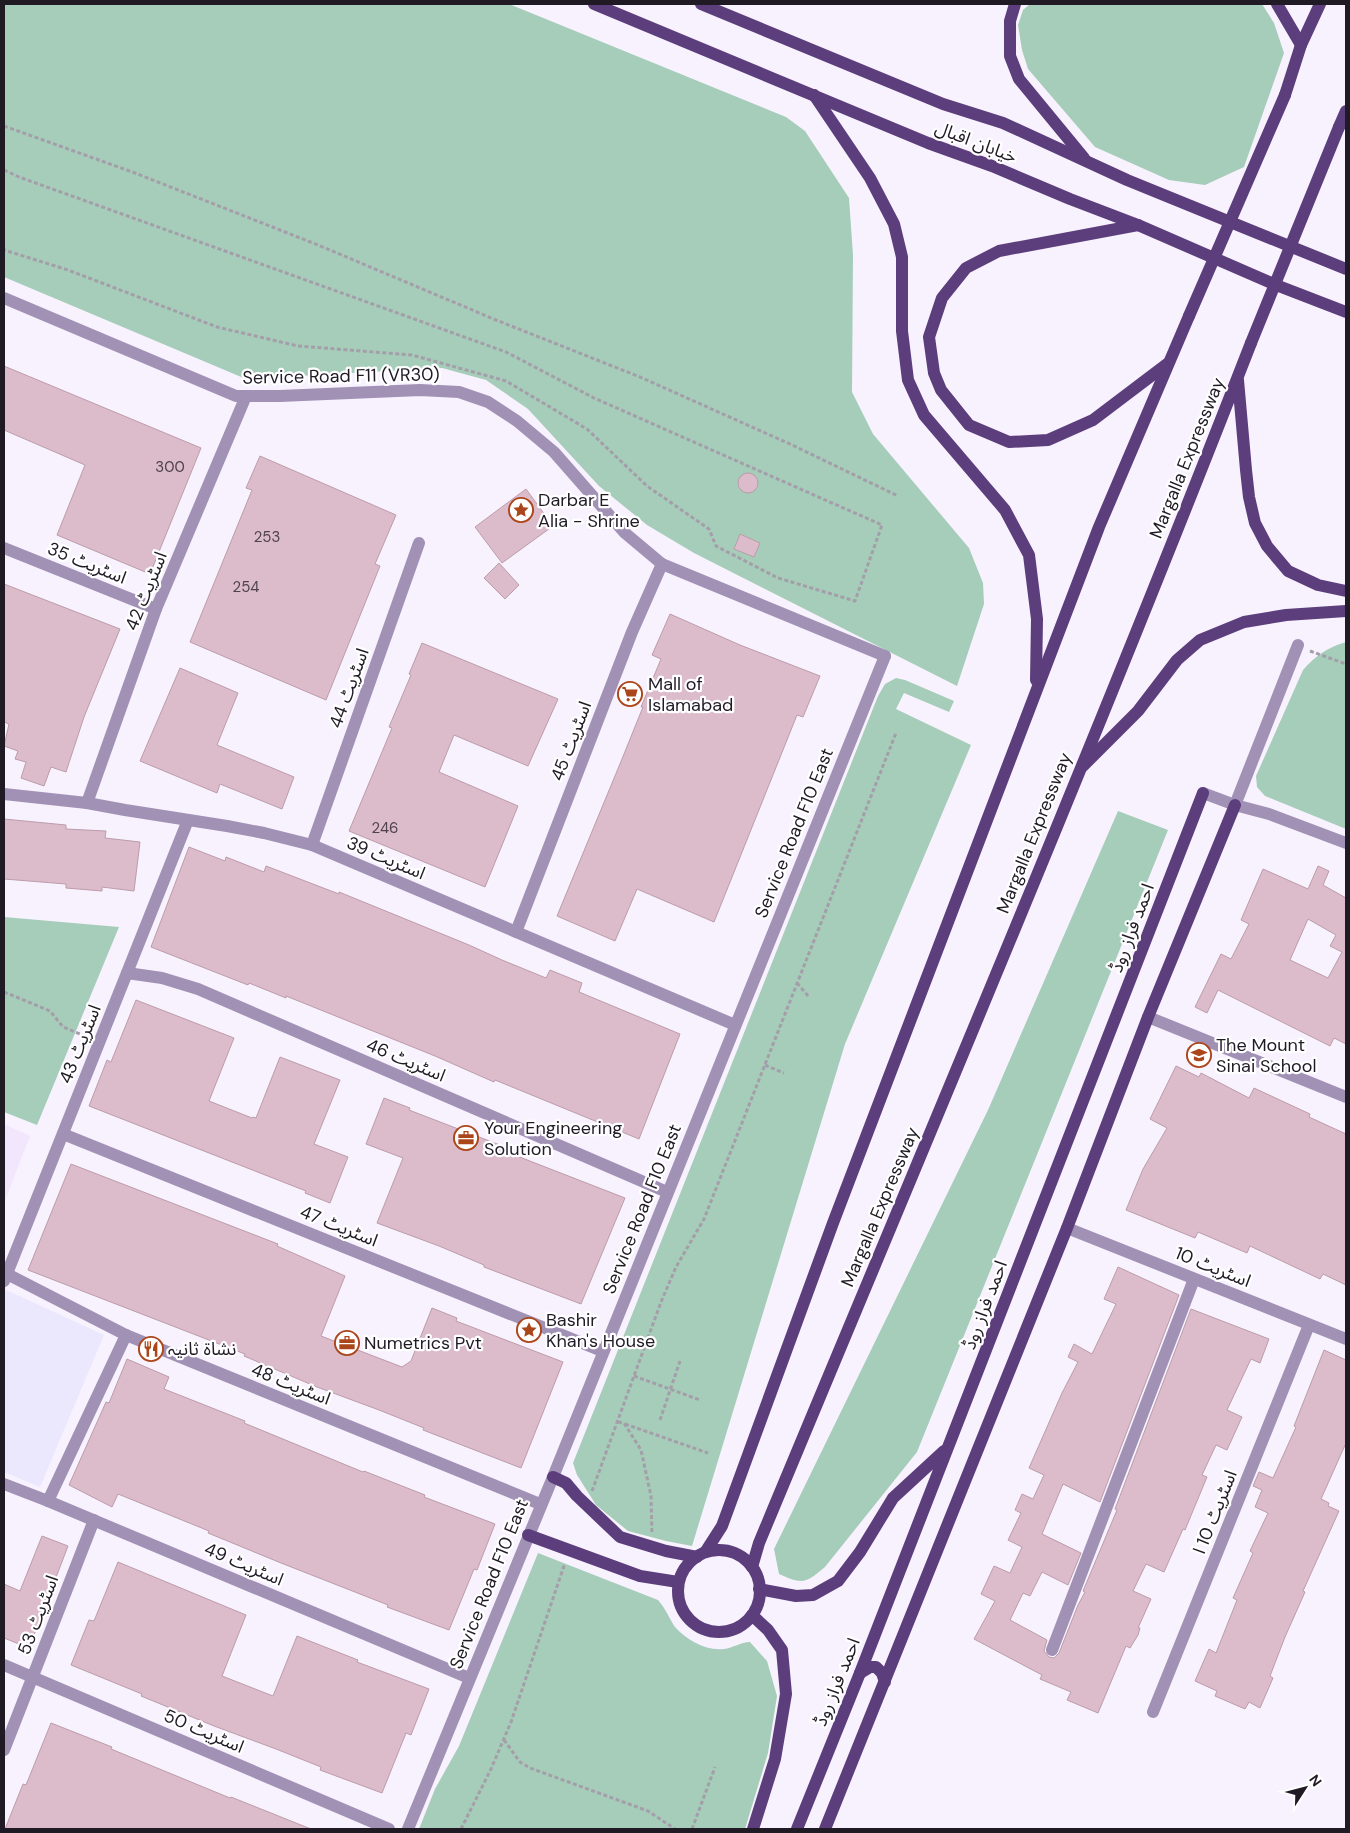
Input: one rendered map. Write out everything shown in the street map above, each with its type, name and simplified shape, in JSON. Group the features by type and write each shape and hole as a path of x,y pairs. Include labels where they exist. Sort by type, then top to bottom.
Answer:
{"main road":[{"name":"خیابان اقبال","path":"594,4 928,143 992,166 1138,225 1276,285 1346,312"},
{"name":"خیابان اقبال","path":"701,4 944,104 1003,123 1127,180 1346,269"},
{"path":"1015,4 1010,21 1010,56 1019,78 1085,160"},
{"path":"1277,4 1301,45"},
{"path":"1301,45 1320,4"},
{"name":"Margalla Expressway","path":"701,1554 722,1526 832,1223 1099,527 1285,95 1301,45"},
{"path":"814,95 870,178 894,224 902,257 902,331 908,380 924,415 1005,510 1029,555 1037,619 1036,690"},
{"name":"Margalla Expressway","path":"752,1567 759,1543 1178,530 1251,343 1346,111"},
{"path":"1138,225 999,251 966,268 942,298 929,337 934,373 941,390 969,425 1009,442 1048,440 1093,420 1170,362"},
{"path":"1330,262 1346,261"},
{"path":"1237,378 1249,497 1255,523 1267,546 1288,571 1318,585 1346,590"},
{"path":"1078,771 1138,711 1177,660 1200,640 1244,622 1286,615 1346,611"},
{"name":"احمد فراز روڈ","path":"797,1829 860,1674 1203,793"},
{"path":"825,1829 1067,1228 1148,1017 1235,806"},
{"path":"759,1589 796,1596 813,1596 838,1581 860,1552 893,1498 948,1448"},
{"path":"553,1478 566,1483 620,1537 666,1550 701,1554 727,1550 747,1559 759,1578 760,1599 750,1619 732,1630 711,1632 691,1622 679,1604 678,1582 688,1563 701,1554"},
{"path":"528,1535 640,1576 678,1582"},
{"path":"752,1615 768,1630 782,1650 786,1694 775,1759 753,1829"},
{"path":"860,1674 870,1667 876,1667 882,1673 885,1682"}],"street":[{"name":"Service Road F11 (VR30)","path":"4,298 236,396 420,390 459,392 488,402 517,421 554,452 625,533 662,564 885,656"},
{"name":"اسٹریٹ 42","path":"87,802 156,609 246,396"},
{"name":"اسٹریٹ 44","path":"312,845 419,543"},
{"name":"اسٹریٹ 35","path":"4,548 156,609"},
{"name":"اسٹریٹ 45","path":"516,932 632,632 662,564"},
{"path":"1235,806 1298,645"},
{"name":"Service Road F10 East","path":"408,1829 540,1504 553,1478 602,1351 885,656"},
{"path":"1203,793 1235,806 1269,814 1346,843"},
{"name":"اسٹریٹ 39","path":"4,794 87,802 264,833 312,845 735,1025"},
{"name":"اسٹریٹ 43","path":"5,1277 188,820"},
{"name":"اسٹریٹ 46","path":"127,973 162,978 198,989 667,1192"},
{"path":"1148,1017 1346,1097"},
{"name":"اسٹریٹ 47","path":"63,1134 602,1351"},
{"name":"اسٹریٹ 10","path":"1067,1228 1346,1339"},
{"name":"اسٹریٹ 48","path":"5,1277 126,1336 540,1504"},
{"path":"1052,1650 1194,1278"},
{"name":"اسٹریٹ 10 ا","path":"1153,1712 1309,1324"},
{"path":"48,1501 126,1336"},
{"name":"اسٹریٹ 49","path":"4,1484 470,1678"},
{"name":"اسٹریٹ 53","path":"4,1750 94,1520"},
{"name":"اسٹریٹ 50","path":"4,1665 389,1829"}],"path":[{"path":"4,126 134,173 263,223 496,320 640,377 798,448 898,496"},
{"path":"4,170 506,352 594,398 882,525 855,601 778,578 716,546 709,529 647,486 587,429 506,381 412,355 298,346 217,328 68,270 4,250"},
{"path":"1298,645 1316,654 1346,664"},
{"path":"587,1506 661,1302 676,1267 704,1219 896,733"},
{"path":"796,984 808,997"},
{"path":"4,992 50,1011 63,1027 99,1042"},
{"path":"765,1064 784,1073"},
{"path":"660,1420 680,1361"},
{"path":"634,1376 700,1400"},
{"path":"618,1422 708,1453"},
{"path":"624,1423 641,1450 651,1496 652,1540"},
{"path":"461,1829 504,1739 570,1551"},
{"path":"504,1739 520,1762 530,1768 648,1811 675,1829"},
{"path":"692,1829 715,1767"}],"shaded area":[{"path":"4,1124 30,1136 4,1203"},
{"path":"4,1289 104,1335 40,1487 4,1472"}],"green space":[{"path":"4,4 509,4 786,117 805,131 849,198 853,255 852,392 873,434 969,548 983,583 984,604 957,686 694,553 647,525 599,486 528,409 486,380 442,368 246,379 4,277"},
{"path":"1030,4 1262,4 1274,23 1284,53 1244,167 1205,185 1169,180 1095,147 1028,69 1022,50 1018,25 1023,10"},
{"path":"1346,642 1346,829 1265,796 1257,787 1256,776 1303,670 1322,653"},
{"path":"896,678 954,701 949,712 904,693 896,709 971,745 845,1044 692,1546 628,1531 596,1505 577,1475 573,1463 878,696 885,684"},
{"path":"1118,811 1168,830 917,1452 825,1567 804,1581 794,1580 779,1574 774,1549 988,1110"},
{"path":"4,917 119,927 37,1125 4,1112"},
{"path":"538,1553 658,1600 675,1627 697,1644 710,1648 724,1649 750,1642 767,1661 777,1696 768,1753 745,1829 419,1829 435,1789 459,1746"}],"building":[{"path":"4,366 201,448 150,574 57,535 85,465 4,430"},
{"path":"260,456 396,515 375,564 380,566 326,700 190,642 252,490 246,488"},
{"path":"744,473 752,473 758,479 758,487 752,493 744,493 738,487 738,479"},
{"path":"526,489 553,526 502,563 475,527"},
{"path":"740,534 760,543 754,557 734,549"},
{"path":"499,563 519,585 505,599 484,578"},
{"path":"4,584 120,629 84,717 66,772 51,767 44,786 21,778 26,762 15,759 18,751 4,746 9,724 4,722"},
{"path":"670,614 740,645 820,676 803,717 797,715 714,922 637,889 615,941 557,916 661,659 652,655"},
{"path":"422,643 558,699 528,766 454,735 439,772 518,806 485,887 349,831 392,728 389,727"},
{"path":"180,668 238,693 217,745 294,777 282,809 220,784 217,793 140,761"},
{"path":"4,819 66,825 66,829 106,831 105,838 140,842 134,891 102,887 102,891 66,888 66,884 4,879"},
{"path":"189,847 225,861 226,857 264,872 266,866 339,894 339,892 546,978 550,970 582,983 579,992 680,1034 639,1139 495,1080 494,1082 286,996 286,998 249,983 248,985 151,947"},
{"path":"1318,866 1329,871 1323,885 1346,898 1346,1044 1334,1038 1330,1046 1218,990 1207,1013 1195,1007 1221,954 1231,959 1249,924 1241,920 1263,869 1308,889","holes":["1308,919 1336,935 1330,946 1342,952 1328,978 1290,960"]},
{"path":"136,1000 234,1038 209,1101 252,1118 256,1118 280,1057 340,1080 314,1144 348,1157 330,1203 305,1193 306,1191 89,1106 107,1060 111,1062"},
{"path":"1176,1066 1199,1077 1201,1073 1249,1098 1254,1088 1310,1114 1309,1117 1346,1134 1346,1285 1323,1274 1320,1279 1250,1246 1247,1253 1198,1232 1195,1238 1126,1210 1143,1169 1167,1128 1150,1119"},
{"path":"384,1098 410,1108 409,1110 518,1152 517,1156 625,1198 581,1304 484,1267 484,1265 439,1246 377,1223 403,1158 366,1144"},
{"path":"71,1164 278,1244 277,1246 345,1276 321,1336 402,1367 411,1361 432,1308 457,1318 456,1321 563,1362 521,1468 423,1430 424,1428 379,1410 317,1387 244,1356 245,1354 28,1270"},
{"path":"1118,1267 1179,1295 1100,1502 1063,1484 1042,1534 1081,1553 1068,1585 1042,1572 1030,1596 1023,1593 1010,1620 1047,1640 1044,1651 1049,1657 1054,1658 1059,1653 1085,1592 1083,1591 1117,1510 1115,1509 1191,1309 1269,1339 1260,1363 1251,1359 1227,1410 1242,1417 1227,1450 1216,1445 1202,1475 1207,1477 1185,1530 1183,1529 1164,1572 1146,1564 1133,1591 1151,1599 1138,1628 1140,1628 1138,1635 1130,1648 1126,1646 1098,1713 1067,1700 1071,1692 1040,1679 1042,1675 974,1639 995,1601 981,1594 994,1566 1010,1573 1022,1547 1008,1540 1021,1513 1015,1510 1022,1494 1033,1499 1044,1475 1029,1468 1062,1393 1078,1362 1068,1357 1074,1344 1092,1354 1116,1304 1104,1299"},
{"path":"1324,1350 1346,1360 1346,1443 1321,1499 1329,1503 1328,1506 1339,1511 1303,1591 1305,1592 1285,1637 1270,1676 1273,1678 1260,1708 1249,1702 1245,1709 1215,1696 1217,1691 1195,1681 1209,1649 1216,1653 1237,1600 1233,1598 1253,1553 1250,1551 1268,1513 1255,1507 1262,1490 1253,1486 1259,1472 1273,1478 1296,1427 1294,1426"},
{"path":"127,1359 169,1377 164,1389 245,1421 244,1423 363,1472 425,1495 424,1497 495,1524 477,1570 474,1569 449,1630 387,1607 388,1605 208,1533 209,1531 118,1494 112,1507 69,1485 106,1402 109,1403"},
{"path":"42,1536 68,1546 29,1648 4,1638 4,1584 20,1591"},
{"path":"118,1562 246,1615 222,1676 273,1696 297,1636 358,1660 357,1662 429,1689 411,1735 406,1733 382,1793 320,1770 321,1767 214,1726 71,1665 89,1620 94,1621"},
{"path":"51,1723 230,1798 311,1829 5,1829 23,1784 26,1785"}],"place":[{"name":"Darbar E Alia - Shrine","path":"521,510"},
{"name":"Mall of Islamabad","path":"630,694"},
{"name":"The Mount Sinai School","path":"1199,1055"},
{"name":"Your Engineering Solution","path":"466,1138"},
{"name":"Bashir Khan's House","path":"529,1330"},
{"name":"Numetrics Pvt","path":"347,1343"},
{"name":"نشاۃ ثانیہ","path":"151,1349"}]}
